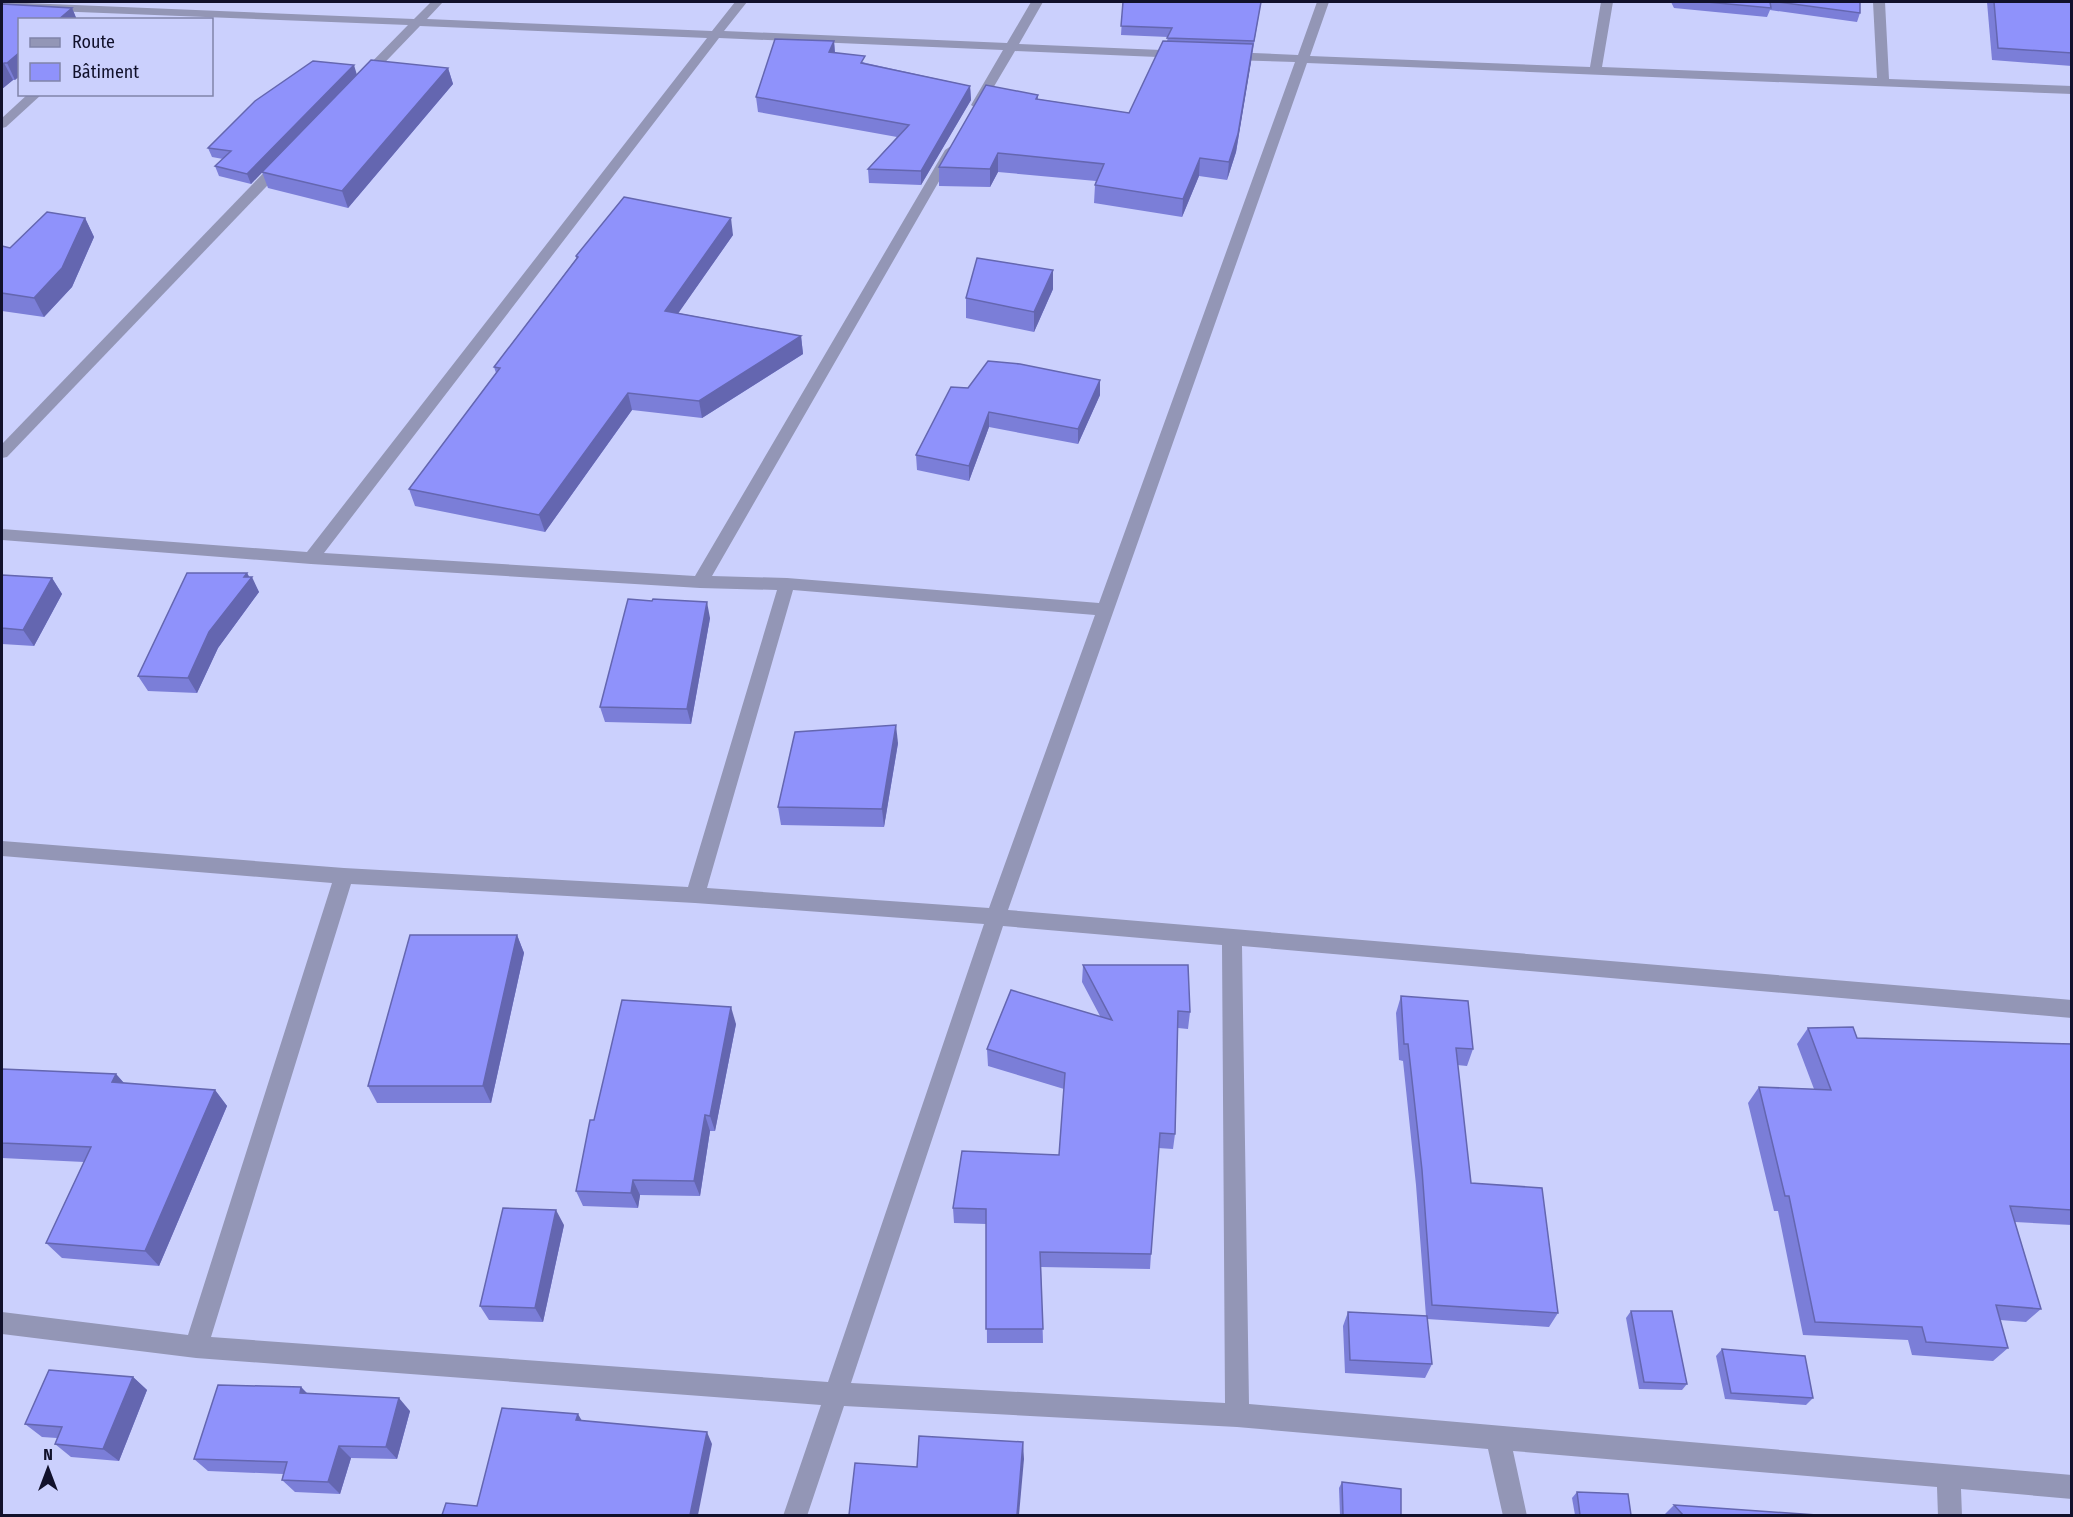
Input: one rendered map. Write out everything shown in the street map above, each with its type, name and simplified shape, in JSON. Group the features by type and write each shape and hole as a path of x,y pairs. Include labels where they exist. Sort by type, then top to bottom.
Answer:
{"street":[{"path":"128,18 148,2"},
{"path":"350,91 437,2"},
{"path":"311,558 741,2"},
{"path":"969,119 1037,2"},
{"path":"795,1515 996,917 1323,2"},
{"path":"1595,71 1607,2"},
{"path":"1879,2 1883,82"},
{"path":"2,5 1198,54"},
{"path":"1222,55 2072,90"},
{"path":"2,124 34,96"},
{"path":"700,582 957,139"},
{"path":"2,453 292,152"},
{"path":"2,535 311,558 700,582 787,585 1107,610"},
{"path":"695,895 787,585"},
{"path":"2,848 344,876 695,895 996,917 2072,1009"},
{"path":"196,1347 344,876"},
{"path":"1232,937 1237,1415"},
{"path":"2,1323 196,1347 835,1394 1237,1415 2072,1487"},
{"path":"1498,1438 1515,1515"},
{"path":"1948,1476 1950,1515"}],"building":[{"path":"1123,2 1261,2 1254,41 1167,38 1172,28 1121,26"},
{"path":"1707,2 1770,2 1771,8"},
{"path":"1778,2 1860,2 1860,13"},
{"path":"1994,2 2072,2 2072,53 1998,48"},
{"path":"2,4 72,8 60,18 18,18 18,54 2,65"},
{"path":"775,39 834,41 829,52 865,56 861,63 970,86 921,171 868,169 909,125 756,97"},
{"path":"1163,41 1253,44 1238,134 1229,162 1200,158 1183,199 1095,185 1104,164 998,153 990,169 939,167 986,85 1038,95 1036,99 1129,113"},
{"path":"371,60 448,68 342,191 262,172"},
{"path":"313,61 354,65 247,174 215,166 231,151 208,148 255,101"},
{"path":"624,197 731,218 665,311 801,336 699,401 628,393 539,515 409,489 500,368 494,367 578,257 576,256"},
{"path":"47,212 85,218 62,268 34,298 2,293 2,246 10,248"},
{"path":"977,258 1053,270 1034,312 966,298"},
{"path":"988,361 1020,364 1100,380 1078,429 989,412 969,466 916,455 951,387 968,388"},
{"path":"187,573 247,573 244,577 252,577 209,632 188,678 138,676"},
{"path":"2,575 52,578 23,630 2,628"},
{"path":"628,599 707,602 687,709 600,707"},
{"path":"896,725 882,809 778,807 795,732"},
{"path":"410,935 517,935 483,1086 368,1086"},
{"path":"1083,965 1188,965 1190,1012 1178,1011 1175,1134 1160,1133 1151,1254 1040,1252 1043,1329 986,1329 986,1209 953,1208 962,1151 1059,1155 1065,1073 987,1049 1011,990 1112,1020"},
{"path":"1401,996 1468,1001 1473,1049 1456,1048 1471,1183 1542,1188 1558,1313 1432,1305 1422,1170 1408,1044 1404,1044"},
{"path":"622,1000 731,1007 710,1116 705,1115 694,1181 633,1180 631,1193 576,1191 590,1120 594,1120"},
{"path":"1853,1027 1857,1038 2072,1044 2072,1210 2010,1206 2041,1309 1996,1305 2008,1348 1926,1342 1922,1327 1815,1322 1789,1196 1785,1196 1759,1087 1831,1090 1808,1028"},
{"path":"2,1069 116,1074 112,1082 215,1090 145,1251 46,1243 91,1147 2,1143"},
{"path":"503,1208 556,1210 535,1308 480,1306"},
{"path":"1631,1311 1672,1311 1687,1384 1644,1382"},
{"path":"1348,1312 1427,1316 1432,1364 1350,1360"},
{"path":"1722,1349 1805,1356 1813,1398 1731,1393"},
{"path":"49,1370 133,1377 103,1449 55,1444 62,1427 25,1424"},
{"path":"218,1385 301,1387 300,1393 399,1398 386,1447 339,1446 328,1482 282,1480 287,1462 194,1459"},
{"path":"502,1408 578,1414 576,1420 707,1432 690,1515 442,1515 446,1503 477,1506"},
{"path":"919,1436 1023,1442 1017,1515 849,1515 855,1463 917,1467"},
{"path":"1342,1482 1401,1489 1401,1515 1343,1515"},
{"path":"1577,1492 1628,1494 1631,1515 1580,1515"},
{"path":"1674,1505 1817,1515 1683,1515"}]}
